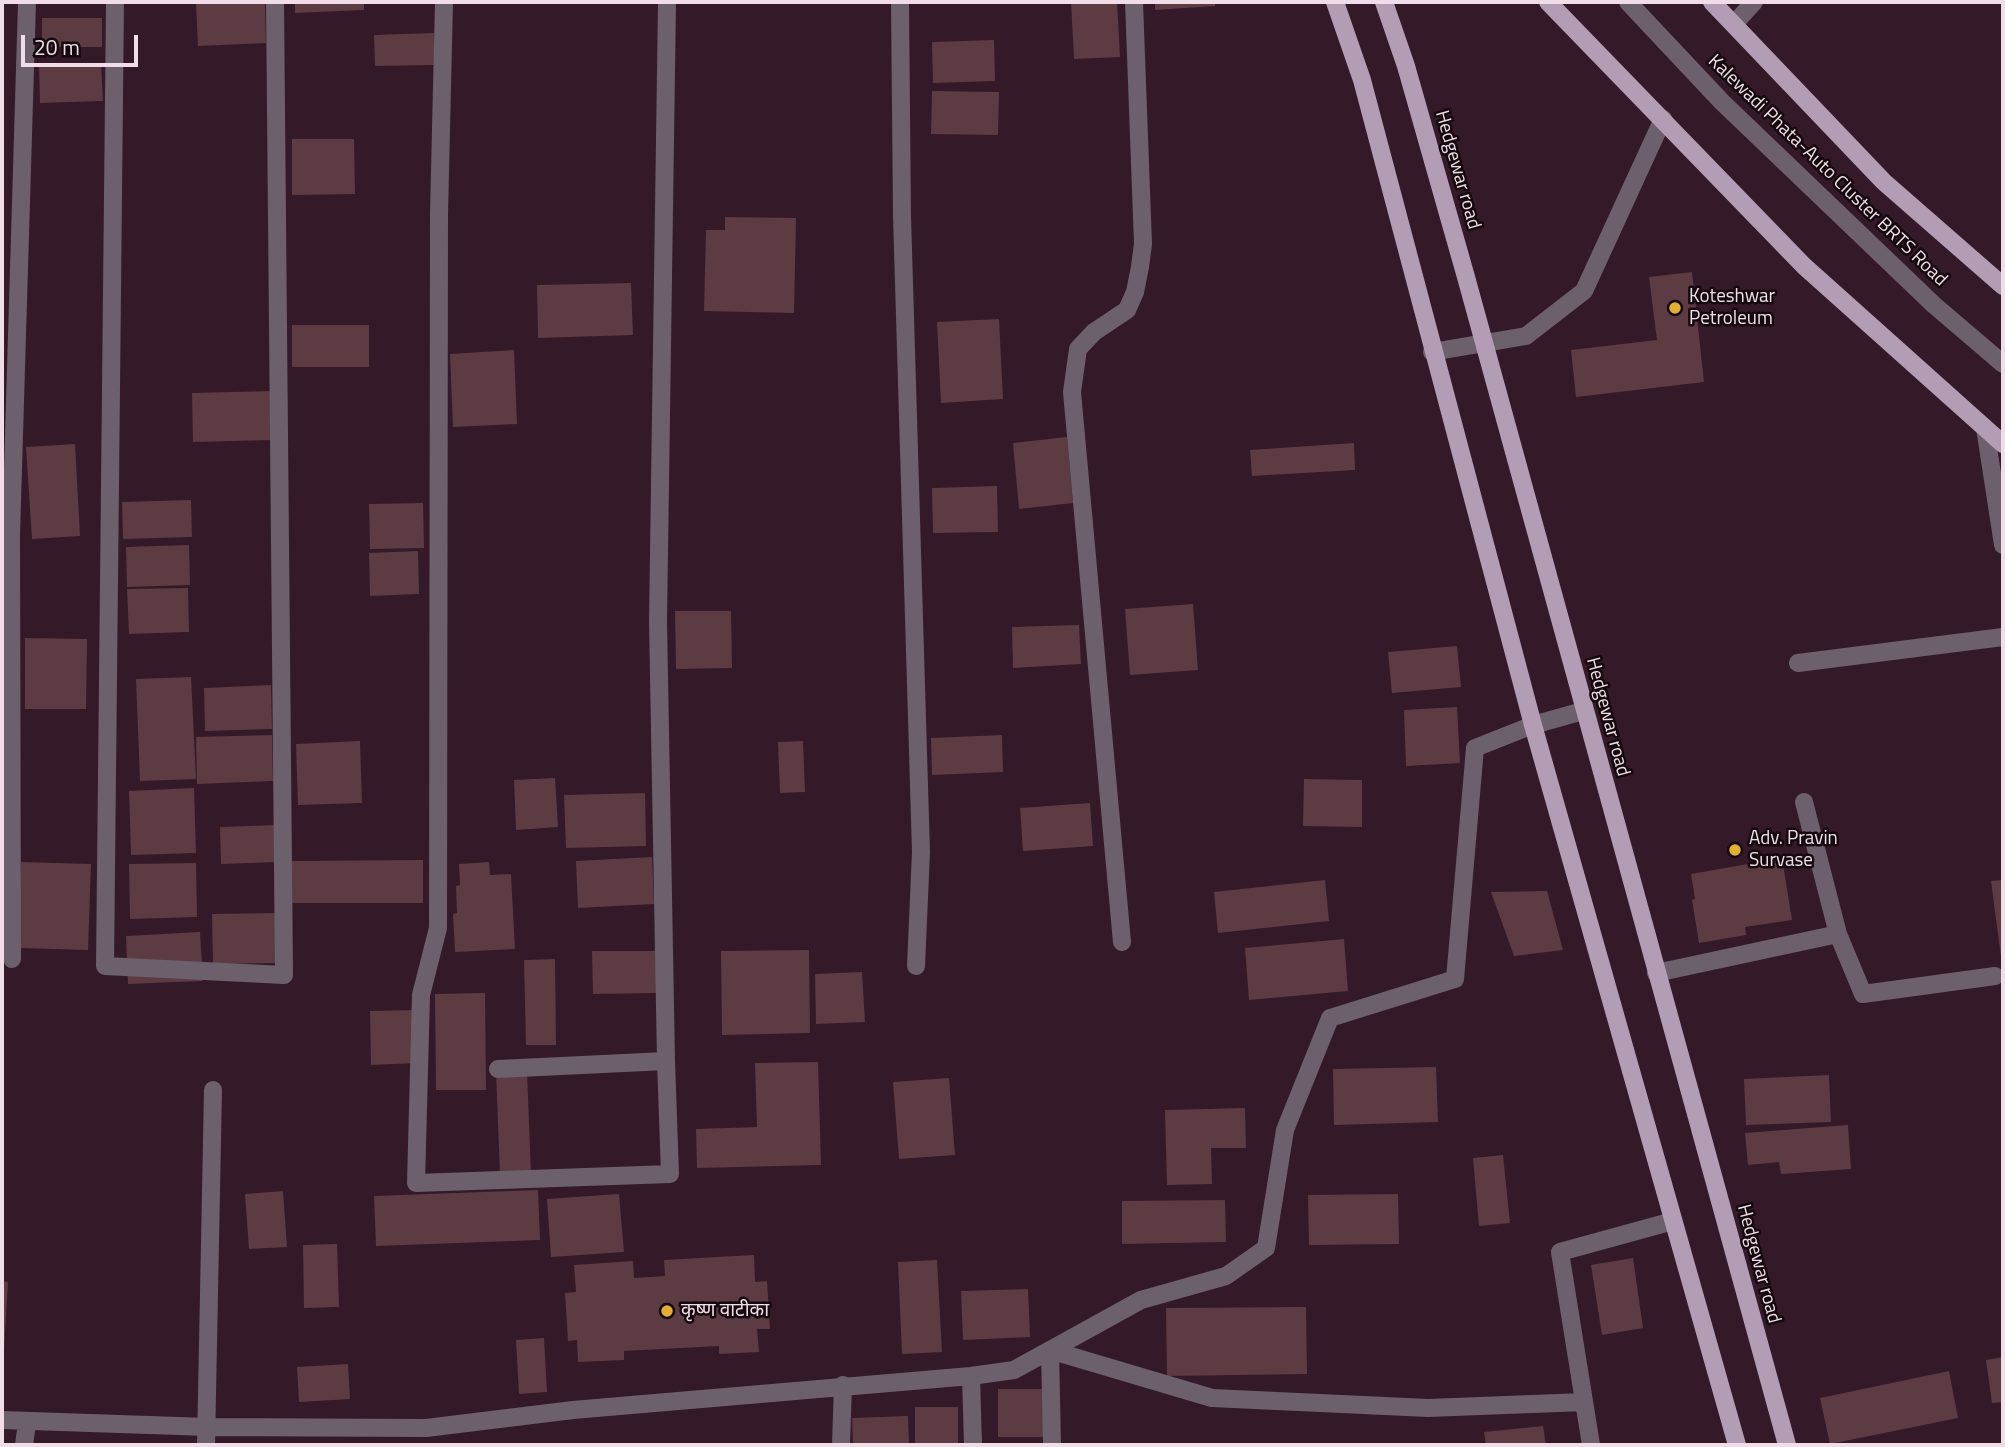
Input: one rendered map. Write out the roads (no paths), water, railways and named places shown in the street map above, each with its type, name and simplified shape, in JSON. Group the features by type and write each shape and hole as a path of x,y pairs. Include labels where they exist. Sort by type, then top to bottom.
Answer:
{"main road":[{"path":"1335,2 1362,80 1533,725 1737,1445"},
{"name":"Hedgewar road","path":"1384,2 1417,106 1787,1445"},
{"path":"1548,2 1804,266 2003,444"},
{"path":"1712,2 1884,182 2003,286"}],"street":[{"path":"12,958 11,535 27,2"},
{"path":"115,2 105,965 284,975 275,2"},
{"path":"444,2 439,214 438,928 421,995 416,1184 670,1174 658,621 667,2"},
{"path":"900,2 902,216 921,852 916,965"},
{"path":"1122,943 1072,391 1078,349 1094,332 1127,310 1135,292 1140,267 1143,244 1134,2"},
{"name":"Kalewadi Phata-Auto Cluster BRTS Road","path":"1628,2 1732,112 1934,305 2003,364"},
{"path":"1734,24 1754,2"},
{"path":"1432,352 1526,336 1584,291 1663,118"},
{"path":"1985,428 2003,545"},
{"path":"1798,663 2003,637"},
{"path":"2,1420 27,1423 208,1427 426,1428 573,1410 971,1376 1014,1370 1141,1300 1226,1276 1266,1248 1285,1130 1330,1018 1455,979 1475,748 1533,725 1583,711"},
{"path":"1804,802 1838,934 1863,994 1995,976"},
{"path":"1656,973 1838,934"},
{"path":"498,1069 666,1061"},
{"path":"206,1445 213,1090"},
{"path":"1591,1445 1560,1252 1673,1221"},
{"path":"1051,1350 1212,1398 1428,1408 1584,1402"},
{"path":"1051,1350 1052,1445"},
{"path":"971,1376 973,1445"},
{"path":"841,1445 843,1385"},
{"path":"24,1445 27,1423"}],"place":[{"name":"Koteshwar Petroleum","path":"1675,308"},
{"name":"Adv. Pravin Survase","path":"1735,850"},
{"name":"कृष्ण वाटीका","path":"667,1311"}]}
